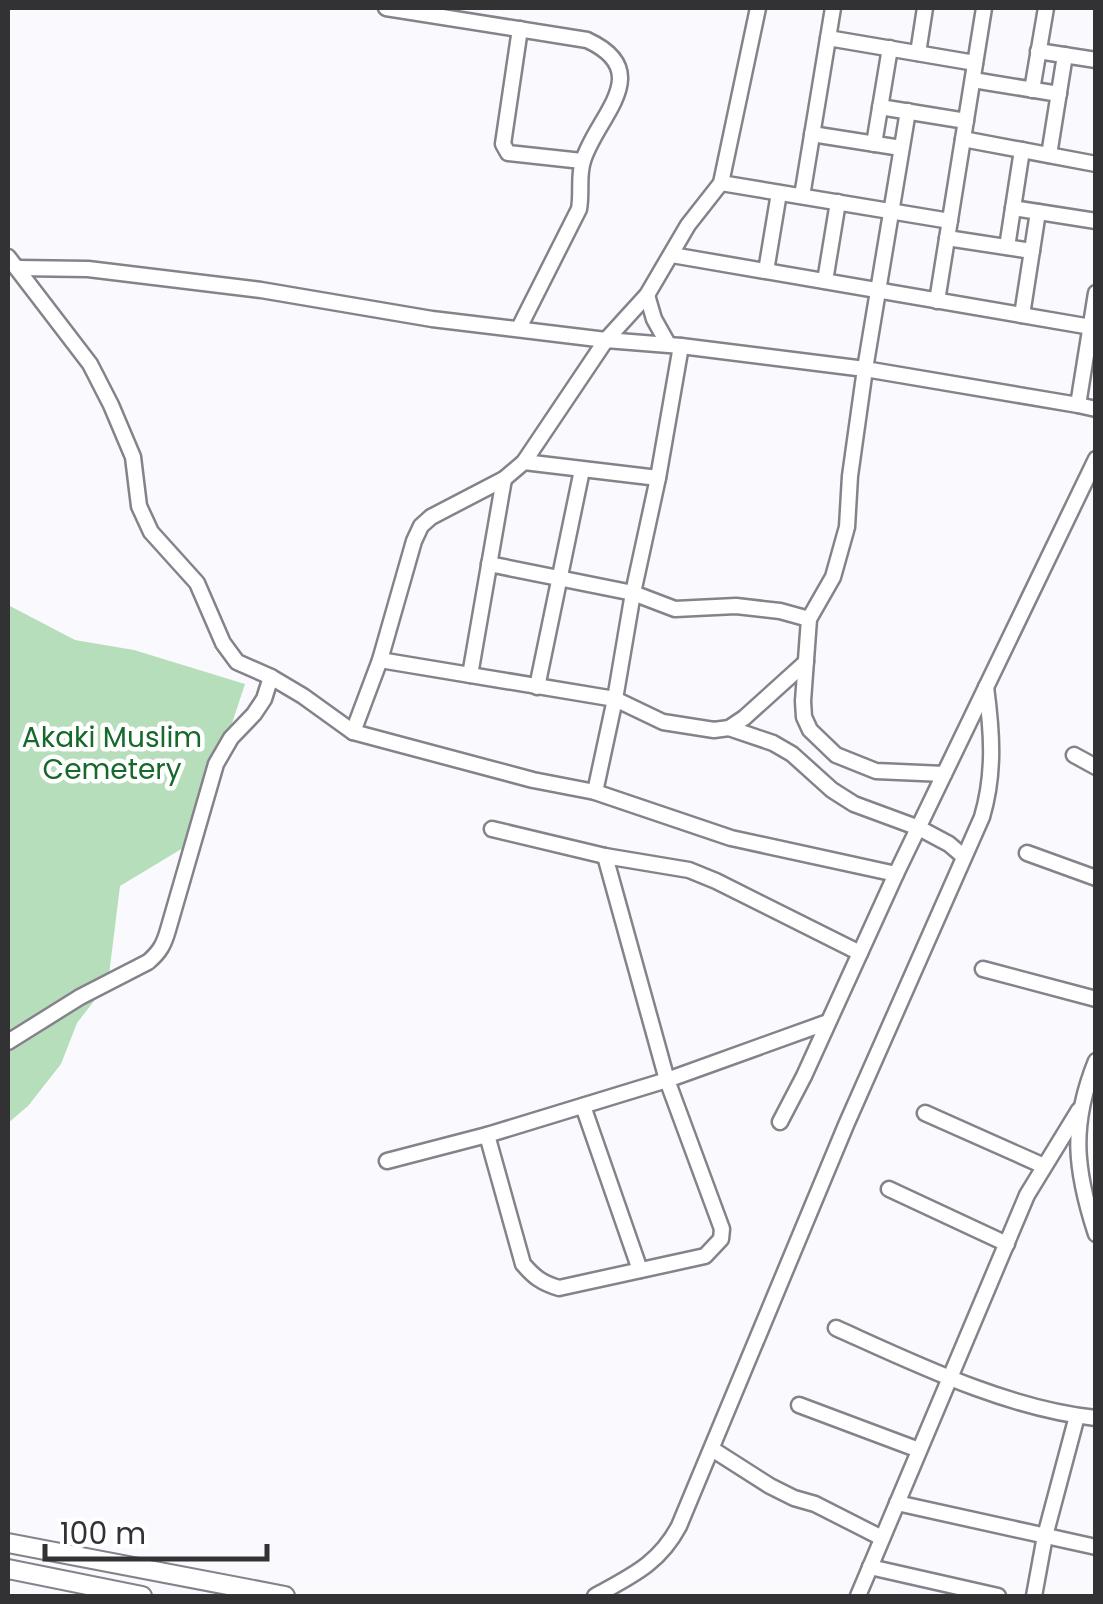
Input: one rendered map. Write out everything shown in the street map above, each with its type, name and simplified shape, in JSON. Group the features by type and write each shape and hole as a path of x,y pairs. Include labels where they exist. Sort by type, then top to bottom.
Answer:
{"street":[{"path":"386,8 588,40 617,63 620,75 616,100 582,161 579,209 519,328"},
{"path":"353,732 380,660 421,526 504,479 524,462 606,340 647,295 688,225 721,183 758,8"},
{"path":"802,196 833,8"},
{"path":"918,53 925,8"},
{"path":"937,300 984,8"},
{"path":"1032,90 1046,8"},
{"path":"520,29 505,150 582,161"},
{"path":"828,38 975,63"},
{"path":"874,144 890,48"},
{"path":"1038,51 1096,60"},
{"path":"1049,155 1065,55"},
{"path":"973,80 1059,94"},
{"path":"880,107 966,120"},
{"path":"908,111 850,476 847,527 833,577 809,619 803,701 810,730 836,755 876,771 944,774"},
{"path":"812,134 901,148"},
{"path":"963,139 1096,164"},
{"path":"1007,247 1022,150"},
{"path":"721,183 950,221"},
{"path":"766,271 779,193"},
{"path":"825,281 838,202"},
{"path":"1013,208 1096,220"},
{"path":"1022,315 1038,212"},
{"path":"947,238 1032,251"},
{"path":"672,255 1091,327"},
{"path":"13,262 261,290 432,319 866,369 1096,409"},
{"path":"13,262 90,364 133,458 139,506 151,532 197,584 223,644 237,662 271,677 353,732 533,780 595,792 731,838 896,874"},
{"path":"1078,405 1096,293"},
{"path":"595,792 658,478 675,345 654,319 647,295"},
{"path":"780,1122 1096,459"},
{"path":"524,462 658,478"},
{"path":"537,687 582,470"},
{"path":"470,675 504,479"},
{"path":"490,564 632,593 675,609 736,606 809,619"},
{"path":"380,660 616,699 663,722 714,730 729,728 744,718 806,662"},
{"path":"8,1042 157,955 164,945 216,764 231,738 264,699 271,677"},
{"path":"595,1596 644,1569 670,1545 712,1449 846,1125 982,817 991,784 992,728 986,686"},
{"path":"729,728 773,743 854,804 918,828 963,856"},
{"path":"1074,755 1096,767"},
{"path":"492,829 703,875 860,953"},
{"path":"1027,853 1096,878"},
{"path":"487,1135 522,1264 534,1278 559,1288 705,1256 716,1248 722,1229 668,1080 605,856"},
{"path":"983,969 1096,999"},
{"path":"387,1161 668,1080 828,1022"},
{"path":"858,1596 1027,1195 1079,1110 1096,1061"},
{"path":"584,1106 640,1270"},
{"path":"1079,1110 1077,1156 1096,1234"},
{"path":"925,1113 1044,1166"},
{"path":"889,1189 1007,1244"},
{"path":"836,1328 950,1378 1022,1402 1096,1418"},
{"path":"799,1405 919,1450"},
{"path":"1034,1596 1045,1536 1077,1416"},
{"path":"712,1449 770,1486 882,1538"},
{"path":"896,1503 1096,1547"},
{"path":"8,1543 285,1596"},
{"path":"870,1567 939,1590 998,1596"},
{"path":"8,1569 142,1596"}],"green space":[{"name":"Akaki Muslim Cemetery","path":"8,605 75,640 134,650 245,684 193,842 120,886 108,983 77,1023 61,1064 28,1106 8,1123"}]}
